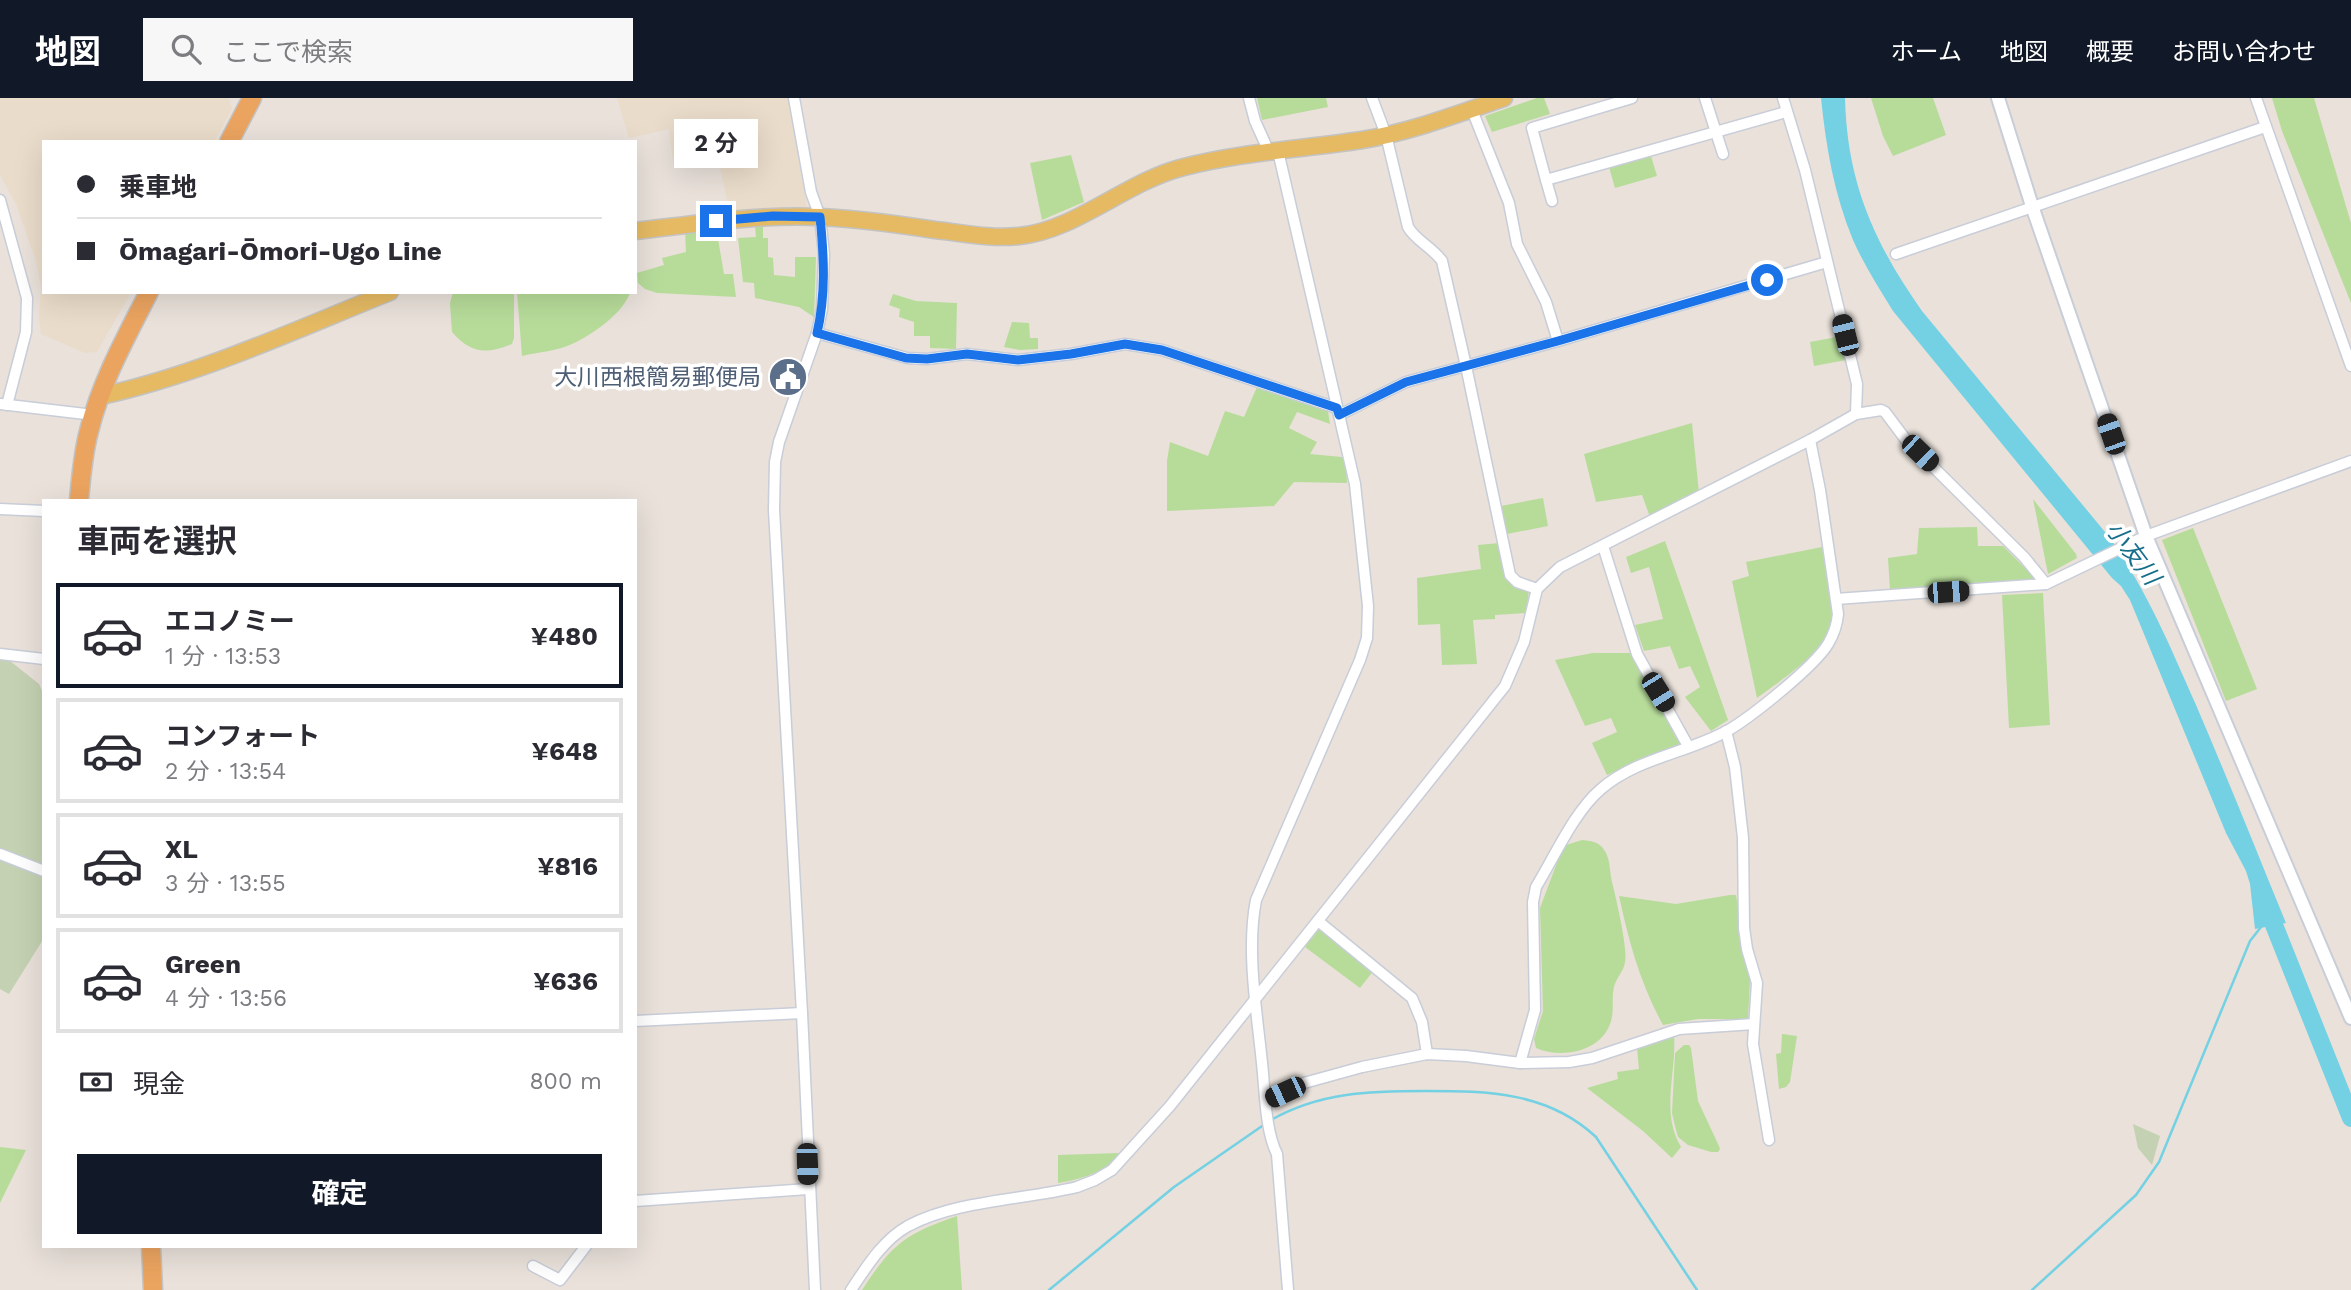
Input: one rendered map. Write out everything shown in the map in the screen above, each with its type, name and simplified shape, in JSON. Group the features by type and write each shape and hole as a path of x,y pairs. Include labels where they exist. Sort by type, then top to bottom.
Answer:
{"highway":[{"path":"230,140 252,98"},
{"path":"79,499 88,432 115,358 148,294"},
{"path":"151,1248 153,1290"}],"main road":[{"path":"637,231 773,216 888,223 973,236 1020,236 1040,233 1067,222 1137,184 1182,167 1386,135 1504,98"},
{"path":"101,396 195,369 385,294"}],"street":[{"path":"794,98 811,192 820,217 824,254 822,309 817,333 779,442 775,463 774,498 814,1290"},
{"path":"1249,98 1255,121 1273,152 1355,484 1368,606 1367,638 1360,660 1256,900 1252,937 1256,998 1272,1144 1278,1154 1288,1290"},
{"path":"1372,98 1386,135 1408,227 1413,236 1436,251 1442,261 1510,575 1517,582 1538,589"},
{"path":"1552,201 1532,128 1632,98"},
{"path":"1705,98 1723,154"},
{"path":"1783,98 1805,170 1857,384 1856,414"},
{"path":"1998,98 2032,206 2146,536 2351,1018"},
{"path":"2256,98 2351,366"},
{"path":"1472,110 1509,203 1517,244 1546,302 1558,341"},
{"path":"1546,180 1786,112"},
{"path":"1896,254 2265,127"},
{"path":"0,200 27,298 26,332 4,405 94,415"},
{"path":"817,333 906,358 927,359 967,354 1018,360 1125,344 1162,350 1338,412 1406,382 1558,341 1827,262"},
{"path":"851,1290 874,1256 908,1226 954,1210 1077,1187 1112,1170 1170,1106 1505,686 1524,642 1538,589 1560,567 1856,414 1881,410 1906,440 2024,557 2046,584"},
{"path":"1520,1063 1535,1010 1533,902 1536,887 1584,807 1616,777 1726,731 1769,700 1812,663 1827,646 1837,626 1836,599 1810,440"},
{"path":"1836,599 2046,584 2146,536 2351,461"},
{"path":"0,509 42,511"},
{"path":"1604,545 1637,654 1688,746"},
{"path":"0,654 42,659"},
{"path":"1726,731 1735,767 1743,838 1744,928 1756,983 1753,1044 1769,1140"},
{"path":"0,854 42,870"},
{"path":"1318,921 1412,998 1422,1022 1427,1054"},
{"path":"637,1021 802,1013"},
{"path":"1266,1100 1304,1083 1362,1067 1427,1054 1520,1063 1583,1060 1679,1029 1754,1024"},
{"path":"637,1201 808,1189"},
{"path":"533,1266 560,1280 584,1248"}],"shaded area":[{"path":"0,98 229,98 232,109 215,140 42,140 42,294 130,294 97,352 85,353 41,334 41,288 36,261 16,204 0,175"},
{"path":"617,98 789,98 807,208 730,212 719,163 674,168 669,129 629,138"}],"green space":[{"path":"1257,98 1326,98 1328,107 1262,120"},
{"path":"1544,98 1550,114 1492,132 1485,116"},
{"path":"1871,98 1933,98 1946,135 1893,156 1883,136"},
{"path":"2272,98 2314,98 2351,223 2351,303 2282,131"},
{"path":"1071,155 1084,202 1042,220 1030,163"},
{"path":"1651,156 1657,176 1615,188 1609,167"},
{"path":"763,226 763,238 768,238 768,257 773,258 774,275 795,277 795,257 816,257 814,317 799,307 755,298 754,283 743,282 738,238 756,237 755,227"},
{"path":"716,227 724,274 733,274 736,297 657,293 638,283 637,273 664,265 662,258 686,252 685,230"},
{"path":"452,294 514,294 512,344 486,351 465,344 452,332 450,303"},
{"path":"517,294 630,294 614,316 589,335 561,348 522,356"},
{"path":"893,294 916,301 957,303 956,349 930,348 930,336 914,336 914,322 899,317 900,309 889,305"},
{"path":"1012,322 1029,323 1030,338 1038,338 1038,349 1004,347"},
{"path":"1842,336 1846,360 1814,366 1810,342"},
{"path":"1257,387 1328,411 1330,424 1297,412 1289,428 1317,442 1310,454 1342,457 1347,483 1294,482 1274,506 1167,511 1167,461 1170,442 1208,456 1225,411 1244,417"},
{"path":"1692,423 1699,493 1650,517 1642,495 1596,502 1584,454"},
{"path":"1543,498 1548,526 1507,534 1501,506"},
{"path":"2033,499 2077,558 2048,574"},
{"path":"1977,527 1978,546 2003,546 2038,581 1890,590 1888,558 1917,554 1919,528"},
{"path":"2193,528 2257,689 2226,701 2162,540"},
{"path":"1665,541 1728,720 1711,731 1685,697 1700,687 1690,666 1679,669 1670,646 1644,651 1635,625 1663,619 1649,567 1631,573 1626,557"},
{"path":"1499,543 1503,567 1508,578 1529,591 1526,613 1473,620 1477,664 1442,665 1440,624 1418,625 1417,578 1481,569 1478,545"},
{"path":"1822,547 1831,601 1832,628 1810,657 1757,698 1732,581 1749,576 1746,562"},
{"path":"2043,593 2050,725 2009,728 2002,595"},
{"path":"0,653 39,684 42,691 42,941 9,994 0,989"},
{"path":"1593,653 1632,653 1673,731 1683,743 1607,775 1592,743 1617,732 1611,718 1585,726 1555,660"},
{"path":"1582,840 1602,847 1607,855 1623,935 1625,962 1614,987 1611,1019 1605,1034 1589,1047 1579,1051 1557,1053 1536,1048 1534,1039 1543,1011 1540,908 1561,852 1566,845"},
{"path":"1736,895 1750,980 1748,1019 1698,1019 1663,1025 1636,962 1619,896 1676,904"},
{"path":"1319,928 1374,970 1360,988 1305,947"},
{"path":"1674,1034 1670,1106 1671,1120 1681,1147 1672,1158 1643,1131 1587,1088 1618,1079 1617,1072 1639,1069 1637,1048"},
{"path":"1782,1034 1797,1036 1790,1082 1779,1089 1776,1054 1781,1053"},
{"path":"1684,1045 1691,1048 1698,1101 1720,1149 1718,1152 1688,1145 1678,1137 1672,1113 1675,1053"},
{"path":"2133,1124 2160,1136 2152,1165 2138,1148"},
{"path":"0,1147 26,1150 0,1203"},
{"path":"1119,1153 1100,1170 1058,1183 1058,1155"},
{"path":"957,1216 962,1290 862,1290 882,1262 901,1242 924,1229"}],"water":[{"path":"1821,98 1845,98 1851,157 1866,210 1905,286 1922,311 2110,538 2136,579 2196,705 2286,923 2255,929 2246,871 2226,833 2130,600 1893,311 1867,267 1846,223 1836,188"}],"waterway":[{"name":"小友川","path":"2266,905 2351,1118"},
{"path":"2032,1290 2136,1195 2159,1162 2250,941 2261,927"},
{"path":"1271,1120 1289,1111 1327,1099 1406,1091 1494,1094 1516,1097 1558,1111 1596,1137 1697,1290"},
{"path":"1049,1290 1174,1187 1265,1124"}],"place":[{"name":"大川西根簡易郵便局","path":"788,377"}],"route":[{"path":"716,221 773,216 820,217 824,254 822,309 817,333 906,358 927,359 967,354 1018,360 1125,344 1162,350 1256,380 1337,408 1339,415 1406,382 1767,280"}]}
